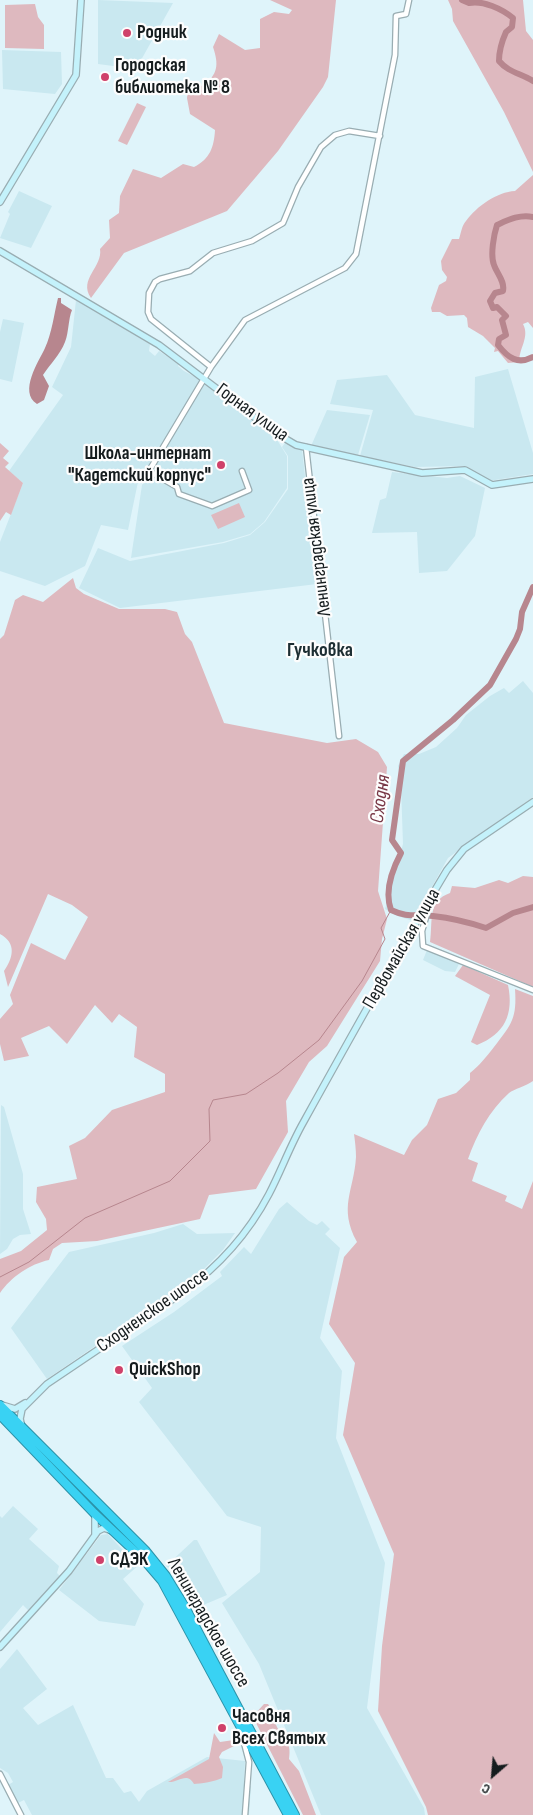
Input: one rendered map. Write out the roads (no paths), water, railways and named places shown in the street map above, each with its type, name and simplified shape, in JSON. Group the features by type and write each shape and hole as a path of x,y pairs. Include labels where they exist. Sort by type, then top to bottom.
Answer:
{"highway":[{"name":"Ленинградское шоссе","path":"0,1405 145,1550 166,1576 196,1627 295,1815"},
{"name":"Ленинградское шоссе","path":"0,1415 94,1512 144,1560 162,1581 288,1815"}],"main road":[{"path":"0,202 76,75 81,0"},
{"name":"Горная улица","path":"0,251 127,324 206,378 282,438 306,447 422,473 465,470 492,485 533,479"},
{"name":"Первомайская улица","path":"302,1125 412,929 426,909 454,860 464,849 533,802"},
{"name":"Сходненское шоссе","path":"26,1433 20,1423 20,1415 29,1401 47,1384 182,1293 215,1267 255,1218 302,1125"},
{"path":"0,1405 15,1409 29,1401"},
{"path":"94,1512 96,1521 95,1535"},
{"path":"0,1647 62,1579 95,1535 104,1528 118,1535"}],"street":[{"path":"242,471 249,490 212,506 179,494 178,487 149,471 211,367 245,320 351,263 360,240 395,55 396,16 406,14 410,0"},
{"path":"211,367 151,319 148,312 148,304 152,287 160,279 190,271 213,253 252,241 284,224 298,187 321,147 335,135 349,131 380,136"},
{"name":"Ленинградская улица","path":"306,447 339,736"},
{"path":"426,909 423,946 533,990"},
{"path":"236,1717 249,1762 245,1815"},
{"path":"0,1774 22,1815"}],"waterway":[{"name":"Сходня","path":"462,0 469,3 474,2 492,6 513,18 512,27 506,32 503,39 499,61 507,68 533,81"},
{"name":"Сходня","path":"533,217 519,217 497,225 492,256 503,284 503,291 495,293 490,301 493,308 497,307 506,316 502,320 506,335 499,339 498,345 514,359 523,360 533,357"},
{"name":"Сходня","path":"533,587 522,612 520,629 516,639 490,685 453,720 403,761 392,840 401,853 392,873 388,895 391,910 407,915 427,915 446,918 486,928 513,913 533,907"},
{"path":"0,1277 29,1262 85,1218 170,1181 210,1141 209,1109 213,1100 246,1094 278,1073 319,1040 362,981 385,939 381,928 391,910"}],"place":[{"name":"Родник","path":"127,33"},
{"name":"Городская библиотека № 8","path":"105,77"},
{"name":"Школа-интернат \"Кадетский корпус\"","path":"221,465"},
{"name":"QuickShop","path":"119,1370"},
{"name":"СДЭК","path":"100,1560"},
{"name":"Часовня Всех Святых","path":"222,1728"}],"district":[{"name":"Гучковка","path":"320,651"}]}
